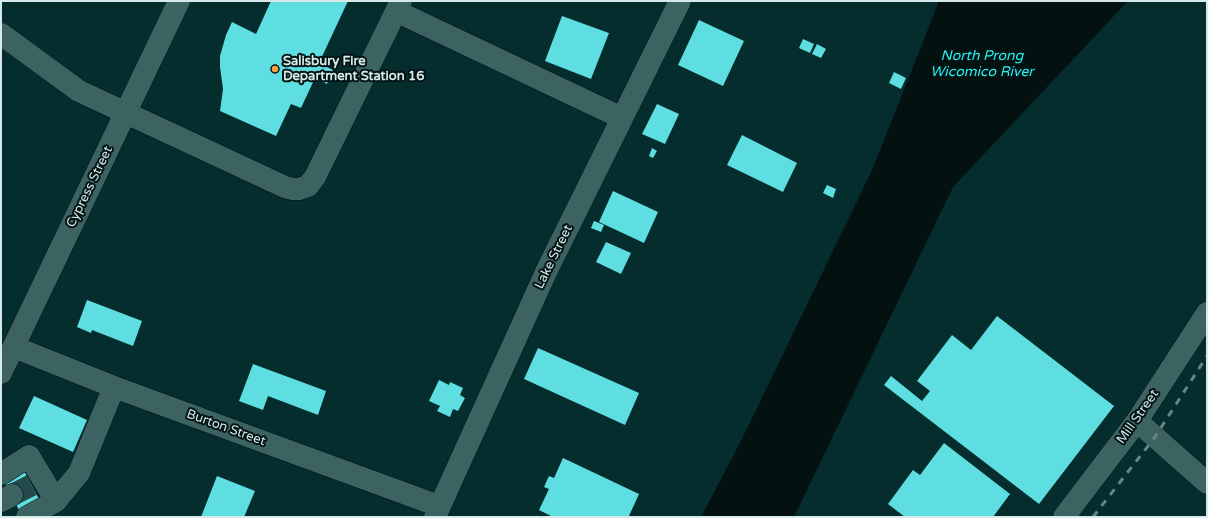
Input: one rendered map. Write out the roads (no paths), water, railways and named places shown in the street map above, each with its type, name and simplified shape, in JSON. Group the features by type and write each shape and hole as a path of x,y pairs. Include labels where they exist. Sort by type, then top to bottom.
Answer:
{"street":[{"name":"Cypress Street","path":"1,373 179,1"},
{"name":"Lake Street","path":"437,512 546,272 680,1"},
{"path":"1,34 79,91 293,190 304,188 312,182 315,177 398,6 622,118"},
{"name":"Mill Street","path":"1064,517 1137,422 1207,313"},
{"name":"Burton Street","path":"14,347 437,512"},
{"path":"27,517 56,501 79,473 114,387"},
{"path":"1137,422 1207,483"},
{"path":"1,474 29,456 37,481 56,501"},
{"path":"1,514 6,517"}],"water":[{"name":"North Prong Wicomico River","path":"939,1 1128,1 953,187 794,517 701,517 742,439 873,168"}],"tunnel":[{"path":"12,495 32,485"}],"railway":[{"path":"1093,517 1155,437 1207,356"}],"place":[{"name":"Salisbury Fire Department Station 16","path":"275,69"}]}
